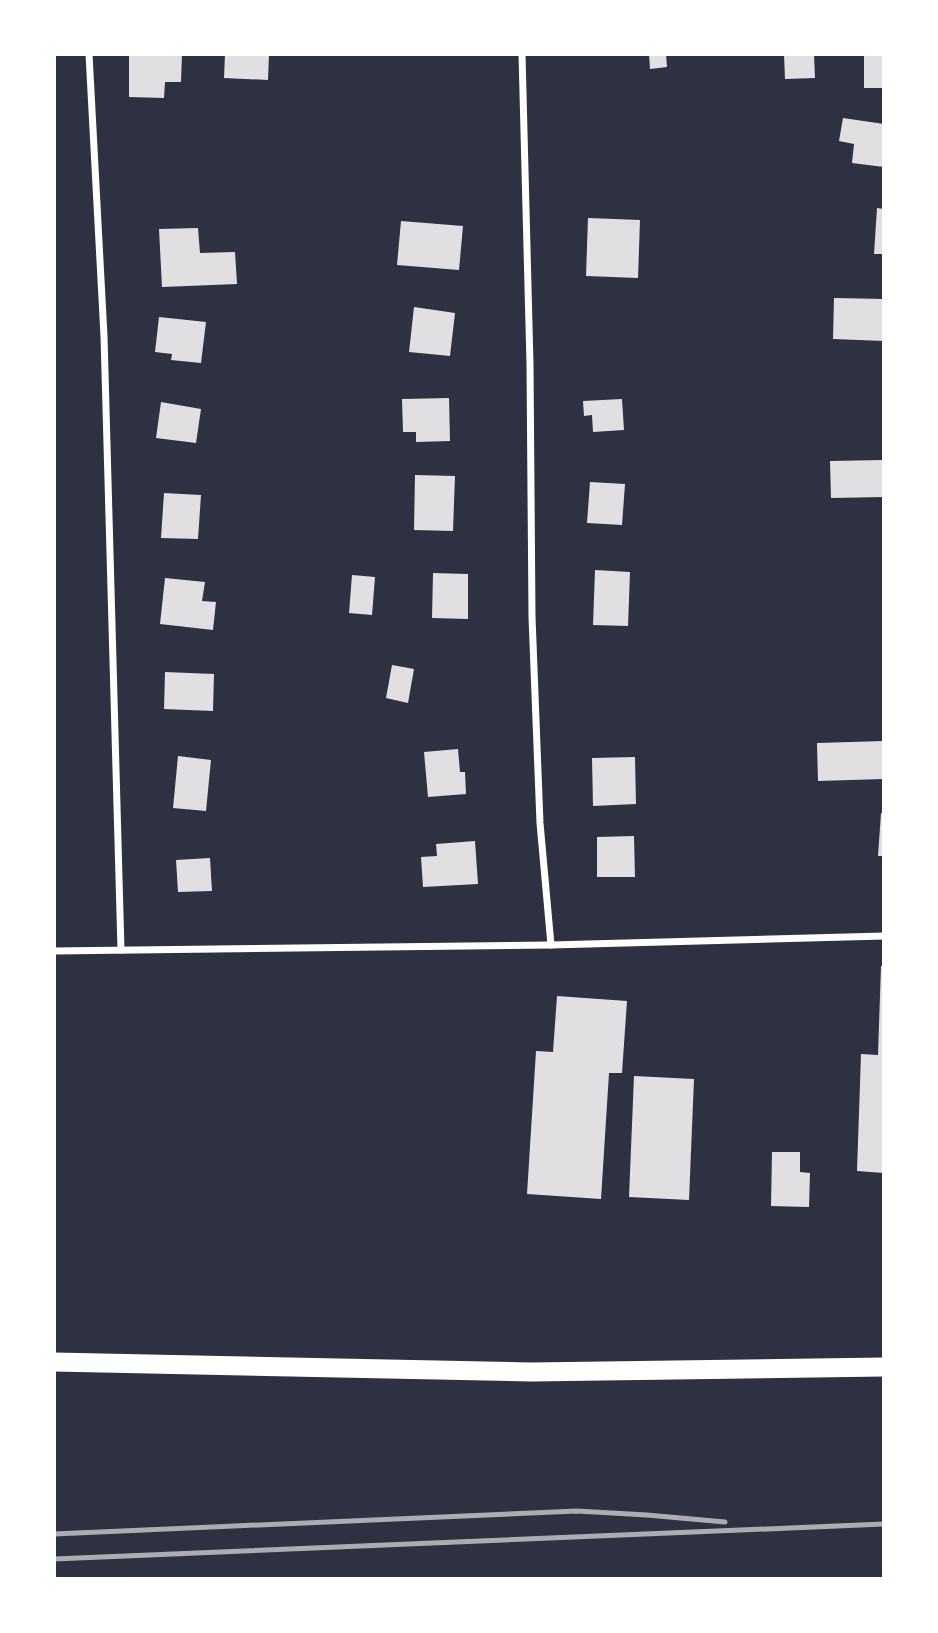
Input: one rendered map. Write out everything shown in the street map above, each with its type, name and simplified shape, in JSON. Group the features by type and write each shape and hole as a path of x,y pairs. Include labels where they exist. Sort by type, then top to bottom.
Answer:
{"highway":[{"path":"54,1362 532,1372 884,1367"},
{"path":"858,1367 884,1381"}],"street":[{"path":"89,54 104,336 121,950"},
{"path":"522,54 530,364 532,617 540,823 551,945"},
{"path":"54,951 551,945 884,936"}],"building":[{"path":"129,54 182,54 181,82 165,82 164,98 129,97"},
{"path":"225,54 269,54 268,80 224,78"},
{"path":"649,54 666,54 667,67 650,69"},
{"path":"784,54 814,54 815,78 785,79"},
{"path":"864,54 884,54 884,88 864,88"},
{"path":"843,118 884,124 884,167 852,163 854,144 839,141"},
{"path":"877,208 884,209 884,254 874,254"},
{"path":"588,218 640,220 638,278 586,276"},
{"path":"401,221 463,226 459,270 397,265"},
{"path":"198,228 200,253 235,252 237,284 162,287 159,229"},
{"path":"834,298 884,299 884,341 833,339"},
{"path":"414,307 455,313 450,356 409,352"},
{"path":"159,317 206,322 201,363 171,360 172,354 155,352"},
{"path":"449,398 450,441 416,442 416,432 403,432 402,399"},
{"path":"622,399 624,430 593,432 592,415 584,416 583,401"},
{"path":"161,402 201,409 196,443 156,438"},
{"path":"884,460 884,497 831,498 830,461"},
{"path":"415,475 455,476 453,531 414,530"},
{"path":"590,482 625,484 622,525 587,523"},
{"path":"164,493 201,495 198,539 161,538"},
{"path":"595,570 630,572 628,626 593,625"},
{"path":"433,573 468,574 468,619 432,618"},
{"path":"352,575 375,577 372,615 349,613"},
{"path":"165,578 205,582 202,601 216,602 213,630 160,624"},
{"path":"392,665 414,669 408,703 386,698"},
{"path":"165,672 214,674 213,711 164,709"},
{"path":"884,741 884,779 818,781 817,743"},
{"path":"458,749 460,772 465,772 466,794 428,797 424,752"},
{"path":"178,756 211,760 206,811 173,808"},
{"path":"635,757 636,804 593,806 592,758"},
{"path":"881,813 884,813 884,856 878,856"},
{"path":"634,836 635,877 597,877 597,837"},
{"path":"475,841 478,884 423,887 421,857 437,856 436,844"},
{"path":"210,858 212,891 178,892 176,860"},
{"path":"881,966 884,966 884,1173 857,1171 861,1054 878,1055"},
{"path":"557,996 627,1001 622,1073 609,1073 601,1199 527,1194 536,1051 553,1052"},
{"path":"634,1076 694,1079 689,1200 629,1197"},
{"path":"772,1152 800,1152 800,1172 810,1173 809,1207 771,1206"}],"railway":[{"path":"54,1534 577,1511 725,1522"},
{"path":"54,1559 884,1524"}]}
